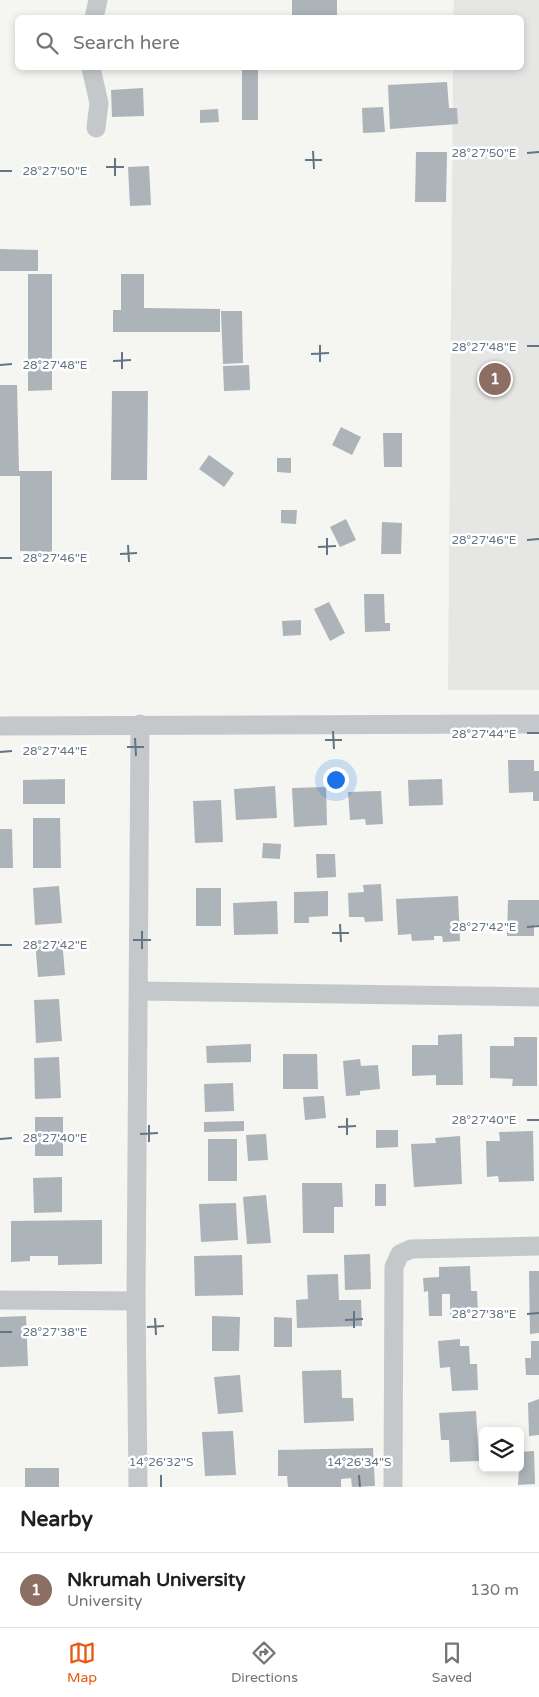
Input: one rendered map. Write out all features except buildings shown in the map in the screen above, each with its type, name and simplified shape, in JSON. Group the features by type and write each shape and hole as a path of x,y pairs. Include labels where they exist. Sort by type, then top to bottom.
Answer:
{"street":[{"path":"95,15 98,0"},
{"path":"91,70 99,103 96,128"},
{"path":"138,1487 136,1301 140,724"},
{"path":"0,726 539,724"},
{"path":"139,991 539,997"},
{"path":"393,1487 394,1267 400,1254 411,1249 539,1246"},
{"path":"0,1300 136,1301"}],"shaded area":[{"path":"454,0 539,0 539,690 448,690 453,70 524,70 524,15 453,15"}],"place":[{"name":"Nkrumah University","path":"495,379"}]}
